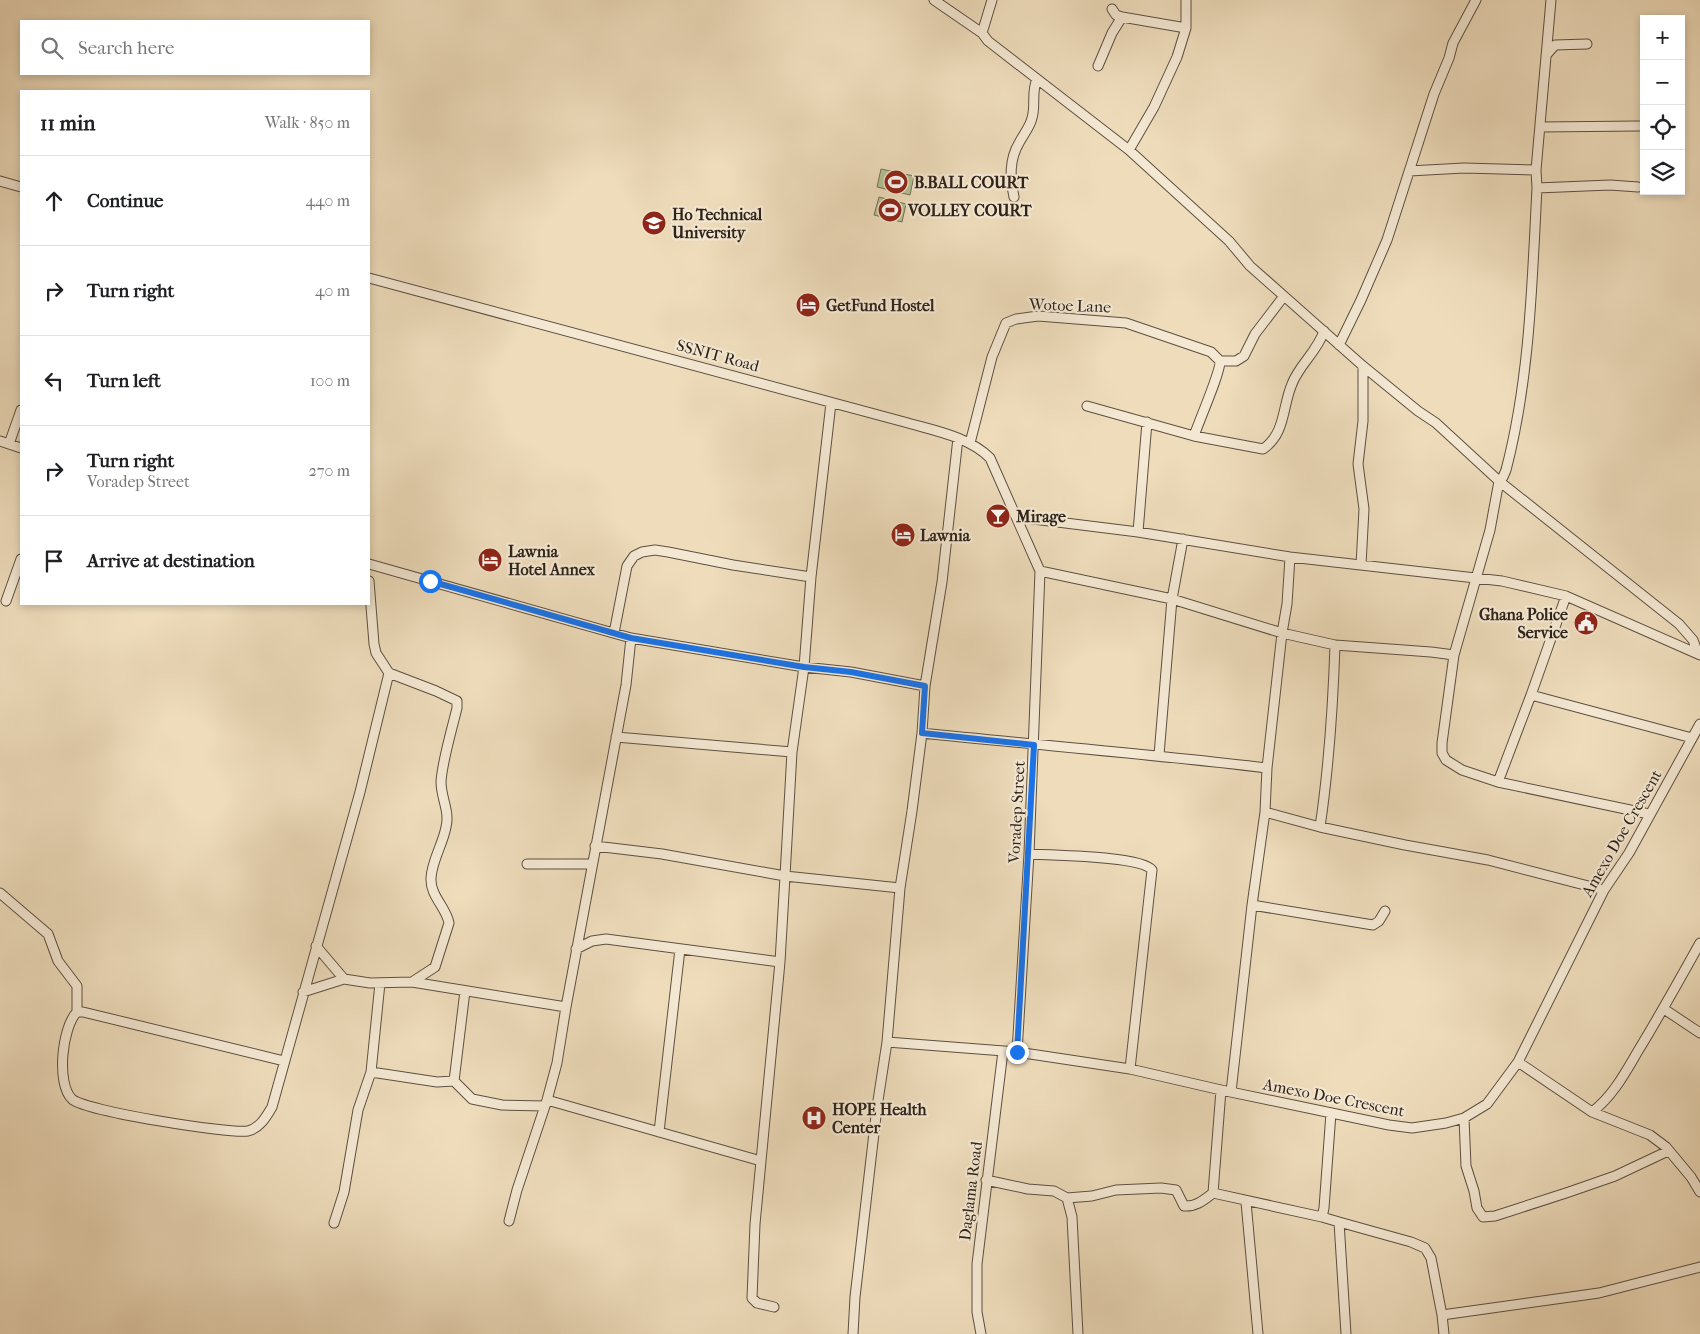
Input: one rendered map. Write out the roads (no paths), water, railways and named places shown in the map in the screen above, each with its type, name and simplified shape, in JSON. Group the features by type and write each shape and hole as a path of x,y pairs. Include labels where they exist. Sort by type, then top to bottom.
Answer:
{"street":[{"path":"934,0 982,33 988,41 1129,150 1222,234 1250,266 1363,366 1418,411 1436,423 1498,482 1680,624 1693,640 1699,654"},
{"path":"982,33 992,0"},
{"path":"1129,150 1154,107 1177,57 1186,28 1186,0"},
{"path":"1339,345 1362,300 1386,240 1453,43 1476,0"},
{"path":"1550,0 1536,170 1537,188 1528,350 1522,378 1522,392 1514,441 1506,470 1498,482 1490,530 1454,656 1442,753 1446,760 1462,770 1498,782 1649,814"},
{"path":"1112,9 1116,15 1122,17 1186,28"},
{"path":"1098,66 1112,33 1122,17"},
{"path":"1547,54 1555,45 1587,44"},
{"path":"1014,196 1010,174 1012,162 1018,144 1032,119 1034,85 1037,79"},
{"path":"1540,127 1639,126"},
{"path":"1409,171 1464,168 1536,170"},
{"path":"0,181 20,186"},
{"path":"1537,188 1610,184 1638,187"},
{"name":"SSNIT Road","path":"370,278 745,378 958,438 982,449 990,458 1017,517"},
{"path":"1194,436 1217,375 1220,360 1236,361 1244,356 1255,334 1284,296"},
{"name":"Wotoe Lane","path":"970,443 992,357 1006,323 1016,319 1038,316 1126,323 1211,352 1220,360"},
{"path":"1087,406 1194,436 1263,449 1272,443 1277,435 1292,382 1320,344 1324,331"},
{"path":"1361,565 1364,509 1358,464 1363,421 1363,366"},
{"path":"774,1307 757,1303 752,1298 755,1224 780,962 792,752 804,667 811,578 831,403"},
{"path":"20,412 4,442 20,448"},
{"path":"1138,532 1148,422"},
{"path":"853,1334 855,1297 876,1116 887,1042 900,888 922,733 925,686 942,582 958,438"},
{"path":"1017,517 1138,532 1290,557 1502,581 1566,596 1699,654"},
{"name":"Voradep Street","path":"1017,517 1040,571 1029,854 1017,1052"},
{"path":"1159,755 1172,599 1183,539"},
{"path":"614,633 627,566 634,556 642,552 655,550 668,552 811,578"},
{"path":"1231,1092 1252,905 1265,812 1267,768 1287,604 1290,557"},
{"path":"6,600 20,562"},
{"path":"370,564 631,638 804,667 851,672 925,686"},
{"path":"1040,571 1172,599 1282,633 1335,645 1431,652 1454,656"},
{"path":"370,594 376,653 389,673 436,691 456,701 457,708 442,773 443,795 447,810 446,827 430,879 434,897 447,916 449,923 435,967 412,982"},
{"path":"1498,782 1566,596"},
{"path":"510,1221 517,1190 546,1103 557,1063 576,949 626,685 631,638"},
{"path":"1320,826 1333,712 1335,645"},
{"path":"0,893 48,934 58,961 77,986 77,1012 72,1017 67,1029 62,1057 64,1080 68,1095 78,1104 178,1125 249,1131 260,1124 272,1107 360,792 389,673"},
{"path":"1531,695 1692,738"},
{"name":"Amexo Doe Crescent","path":"887,1042 1017,1052 1130,1069 1389,1125 1412,1128 1433,1126 1464,1118 1487,1104 1518,1062 1604,890 1629,853 1700,724"},
{"path":"922,733 1034,745 1159,755 1267,768"},
{"path":"616,737 792,752"},
{"path":"1265,812 1405,845 1488,860 1604,890"},
{"path":"595,846 662,854 785,876 900,888"},
{"path":"1029,854 1096,857 1146,865 1152,870 1130,1069"},
{"path":"527,864 592,864"},
{"path":"1252,905 1373,925 1379,921 1385,912"},
{"path":"576,949 592,940 606,938 780,962"},
{"path":"1592,1112 1604,1103 1617,1086 1664,1009 1700,943"},
{"path":"316,946 344,979"},
{"path":"659,1132 680,948"},
{"path":"303,992 344,979 370,983 412,982 566,1007"},
{"path":"334,1223 344,1192 358,1110 371,1072 380,983"},
{"path":"454,1081 465,991"},
{"path":"1664,1009 1700,1032"},
{"path":"77,1012 92,1014 284,1061"},
{"name":"Daglama Road","path":"981,1334 977,1312 977,1264 1003,1051"},
{"path":"1518,1062 1592,1112 1650,1136 1668,1151 1691,1177 1700,1192"},
{"path":"371,1072 437,1082 454,1081 472,1100 502,1105 546,1103 761,1161"},
{"path":"1214,1193 1221,1090"},
{"path":"1322,1217 1331,1113"},
{"path":"1464,1118 1466,1166 1477,1208 1483,1217 1496,1216 1615,1176 1668,1151"},
{"path":"986,1180 1028,1189 1054,1191 1066,1198 1092,1196 1116,1190 1161,1188 1176,1190 1184,1206 1191,1206 1214,1193 1246,1202 1322,1217 1411,1242 1424,1248 1431,1258 1444,1334"},
{"path":"1066,1198 1072,1217 1078,1334"},
{"path":"1246,1202 1258,1334"},
{"path":"1340,1222 1346,1334"},
{"path":"1442,1315 1599,1293 1700,1266"}],"place":[{"name":"B.BALL COURT","path":"896,182"},
{"name":"VOLLEY COURT","path":"890,210"},
{"name":"Ho Technical University","path":"654,223"},
{"name":"GetFund Hostel","path":"808,305"},
{"name":"Mirage","path":"998,516"},
{"name":"Lawnia","path":"903,535"},
{"name":"Lawnia Hotel Annex","path":"490,560"},
{"name":"Ghana Police Service","path":"1586,623"},
{"name":"HOPE Health Center","path":"814,1118"}]}
